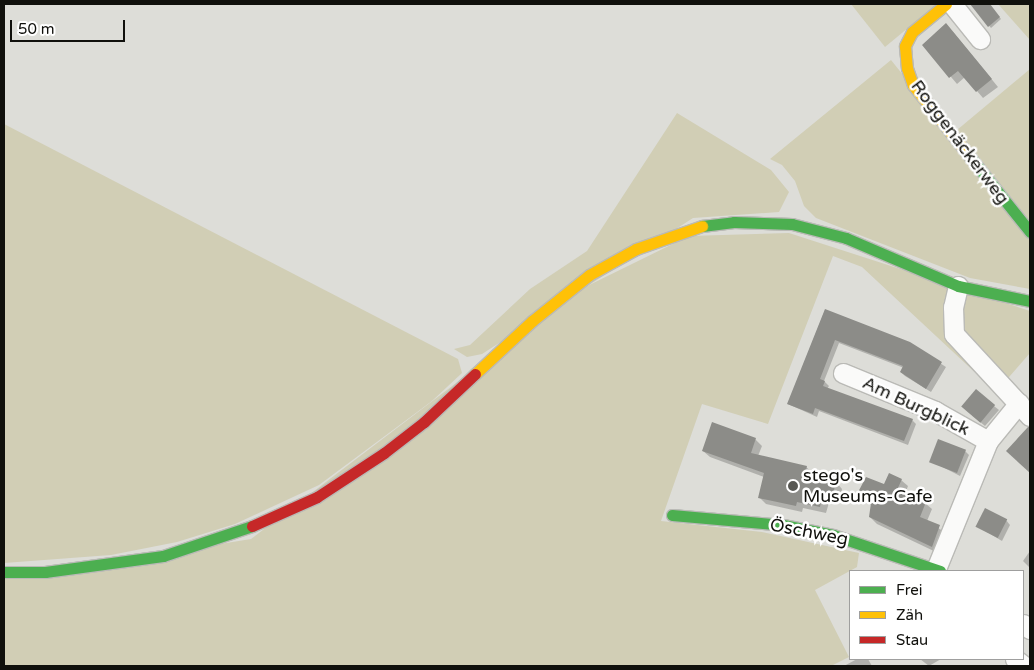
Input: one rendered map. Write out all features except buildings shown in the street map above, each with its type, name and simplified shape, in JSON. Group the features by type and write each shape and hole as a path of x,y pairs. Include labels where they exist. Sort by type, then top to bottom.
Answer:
{"main road":[{"name":"Roggenäckerweg","path":"946,4 912,32 905,46 906,68 913,85 1030,232"},
{"path":"4,572 84,568 163,556 219,539 300,505 355,474 424,422 532,321 589,275 636,248 700,226 734,222 792,224 846,238 958,286 1030,300"},
{"name":"Öschweg","path":"672,515 783,525 833,535 938,570"}],"street":[{"path":"952,4 980,38"},
{"path":"958,286 953,307 954,334 1025,410"},
{"name":"Am Burgblick","path":"843,374 935,411 988,441"},
{"name":"Am Burgblick","path":"938,570 988,441 1025,410"}],"shaded area":[{"path":"851,4 937,4 885,47"},
{"path":"998,4 1030,4 1030,40"},
{"path":"891,60 1030,233 1030,289 970,278 816,218 804,206 795,181 782,165 770,159"},
{"path":"1030,69 1030,221 957,130"},
{"path":"677,113 771,170 789,192 779,212 693,218 482,354 467,357 454,349 470,345 530,289 587,251"},
{"path":"4,124 458,359 462,373 432,401 319,485 235,524 177,542 111,555 4,563"},
{"path":"789,233 1030,311 1030,353 996,392 862,267 833,256 768,424 702,404 661,521 762,532 859,553 857,567 815,590 849,657 831,666 4,666 4,579 251,539 577,291 689,236"}],"traffic: fast":[{"path":"970,157 1030,232"},
{"path":"702,226 734,222 792,224 846,238 958,286 1030,301"},
{"path":"672,515 783,525 833,535 937,570"},
{"path":"4,572 45,572 163,556 252,526"}],"traffic: slow":[{"path":"946,4 912,32 905,46 907,68 913,85 970,157"},
{"path":"475,374 532,321 589,275 636,249 702,226"}],"traffic: jam":[{"path":"252,526 317,497 384,453 424,422 475,374"}],"place":[{"name":"stego's Museums-Cafe","path":"793,486"}]}
